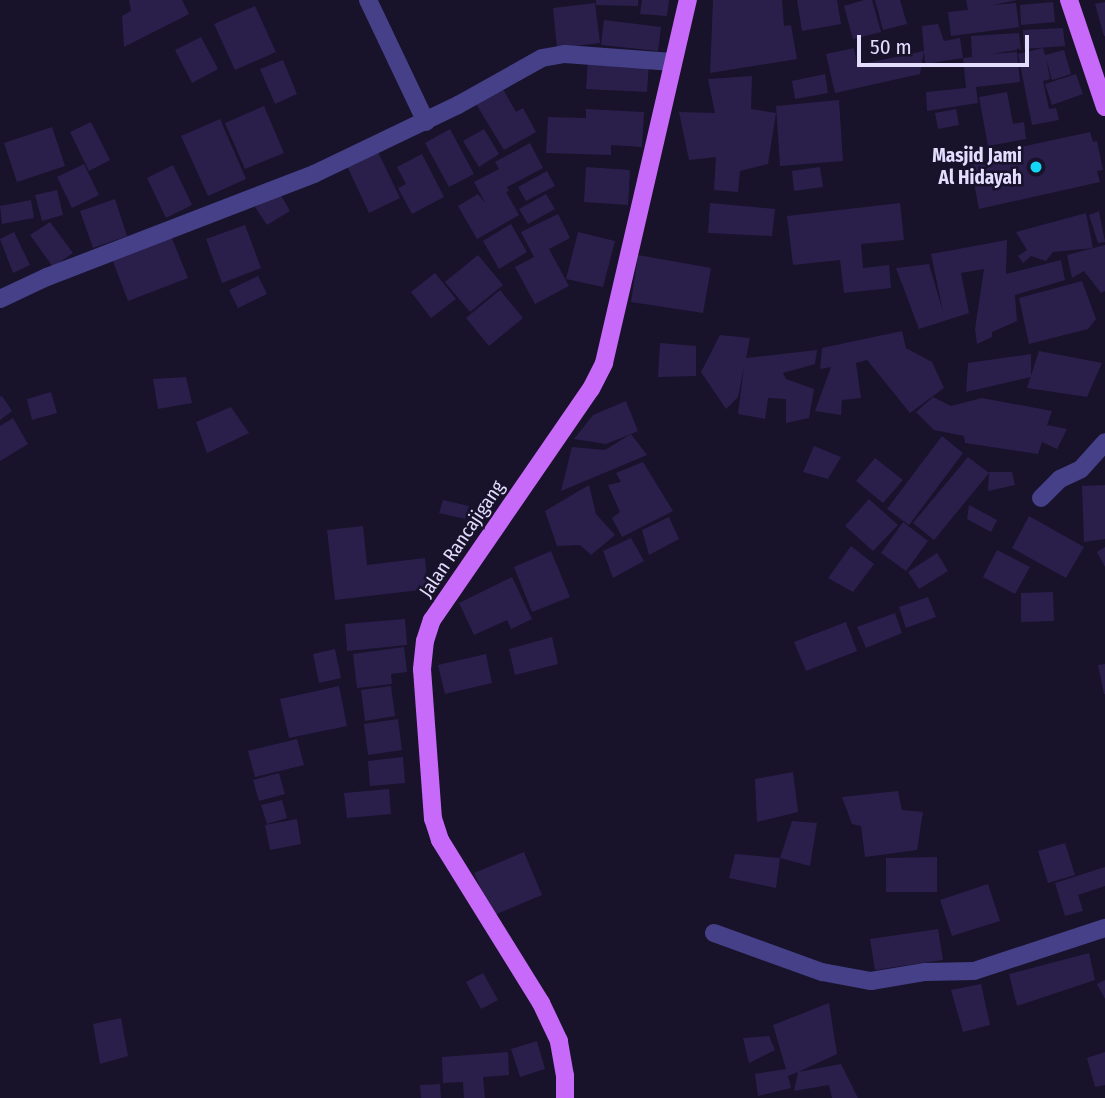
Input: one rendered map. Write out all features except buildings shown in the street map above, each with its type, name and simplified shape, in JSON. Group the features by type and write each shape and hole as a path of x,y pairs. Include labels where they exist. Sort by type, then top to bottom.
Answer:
{"main road":[{"name":"Jalan Rancajigang","path":"565,1098 565,1076 559,1041 541,1003 440,840 433,819 422,668 425,641 432,620 591,389 604,363 688,0"},
{"path":"1069,0 1105,107"}],"street":[{"path":"368,0 426,121"},
{"path":"0,299 47,277 314,174 426,121 542,58 565,54 673,62"},
{"path":"1041,498 1060,479 1081,468 1105,442"},
{"path":"713,933 822,972 871,981 925,972 974,971 1105,928"}],"place":[{"name":"Masjid Jami Al Hidayah","path":"1036,167"}]}
